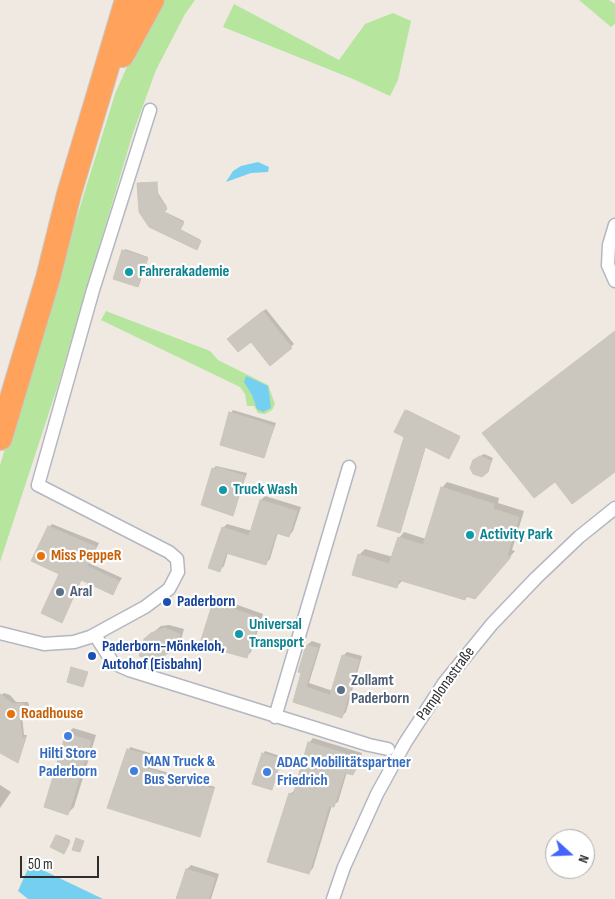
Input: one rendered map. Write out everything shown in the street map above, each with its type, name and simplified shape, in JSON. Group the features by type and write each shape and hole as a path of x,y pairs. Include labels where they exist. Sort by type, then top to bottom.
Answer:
{"highway":[{"path":"114,60 119,0"},
{"path":"0,438 48,278 78,198 114,60 126,0"},
{"path":"114,60 139,0"},
{"path":"114,60 152,0"}],"street":[{"path":"4,632 44,644 74,642 95,635 145,607 169,589 179,565 177,559 169,552 38,485 93,290 150,110"},
{"path":"615,225 609,245 608,265 615,281"},
{"path":"276,717 349,467"},
{"name":"Pamplonastraße","path":"333,899 360,829 381,786 404,743 444,683 492,624 536,578 578,537 615,508"},
{"path":"95,635 114,663 129,670 276,717 369,745 388,748"}],"green space":[{"path":"160,0 195,0 185,14 156,70 133,133 58,385 0,562 0,465 115,94 144,28"},
{"path":"579,0 609,0 615,4 615,24 611,27"},
{"path":"234,4 339,60 365,24 393,13 411,21 398,80 390,96 353,79 223,27"},
{"path":"106,311 210,351 218,360 268,385 275,404 272,410 265,414 258,413 254,406 247,406 245,394 240,387 101,320"}],"water":[{"path":"258,162 269,167 268,172 251,173 226,182 233,171 241,166"},
{"path":"246,376 268,386 271,408 263,412 257,409 252,395 244,382"},
{"path":"30,864 103,899 28,899 18,891"}],"building":[{"path":"157,182 157,194 167,209 164,212 184,223 180,230 201,241 197,250 149,227 139,212 137,183"},
{"name":"Fahrerakademie","path":"122,250 148,258 138,287 113,279"},
{"path":"263,311 292,348 270,366 251,342 238,352 227,339"},
{"path":"615,331 615,472 572,504 555,482 534,498 482,433"},
{"path":"405,410 460,437 449,459 425,447 400,533 377,526 404,437 394,432"},
{"path":"229,412 274,426 264,458 220,445"},
{"path":"480,456 491,461 488,472 482,477 473,474 470,468 473,460"},
{"name":"Truck Wash","path":"217,467 245,476 233,516 201,505 212,468 216,470"},
{"name":"Activity Park","path":"441,487 494,504 493,509 519,517 507,556 511,557 475,599 466,596 465,600 399,580 397,588 352,575 358,554 389,564 398,537 423,545"},
{"path":"260,500 297,511 289,537 276,533 266,565 226,553 220,572 208,568 222,527 249,536"},
{"path":"48,526 96,547 87,566 119,581 113,595 81,580 62,623 41,613 59,574 31,561"},
{"path":"213,602 260,618 247,658 204,646 201,640"},
{"path":"164,628 180,634 176,649 156,660 139,656 144,639 151,633"},
{"name":"Zollamt Paderborn","path":"306,645 318,648 306,687 330,695 342,655 359,660 342,718 293,702 301,673 298,672"},
{"path":"71,667 88,672 83,687 67,682"},
{"path":"0,694 13,704 22,703 26,706 23,717 20,719 22,738 26,737 18,763 0,753"},
{"path":"66,733 91,741 68,815 44,807"},
{"path":"308,742 359,758 353,775 345,773 334,807 329,806 309,874 267,862 289,793 293,795"},
{"path":"127,749 152,756 148,769 214,789 200,837 107,808"},
{"name":"ADAC Mobilitätspartner Friedrich","path":"262,753 281,759 272,790 252,784"},
{"path":"56,835 70,842 64,854 50,847"},
{"path":"76,838 84,841 80,852 72,850"},
{"path":"186,869 215,878 209,899 176,899"}],"place":[{"name":"Fahrerakademie","path":"129,272"},
{"name":"Truck Wash","path":"223,490"},
{"name":"Activity Park","path":"470,535"},
{"name":"Miss PeppeR","path":"41,556"},
{"name":"Aral","path":"60,592"},
{"name":"Paderborn","path":"167,602"},
{"name":"Universal Transport","path":"239,634"},
{"name":"Paderborn-Mönkeloh, Autohof (Eisbahn)","path":"92,656"},
{"name":"Zollamt Paderborn","path":"341,690"},
{"name":"Roadhouse","path":"11,714"},
{"name":"Hilti Store Paderborn","path":"68,736"},
{"name":"MAN Truck & Bus Service","path":"134,771"},
{"name":"ADAC Mobilitätspartner Friedrich","path":"267,772"}]}
